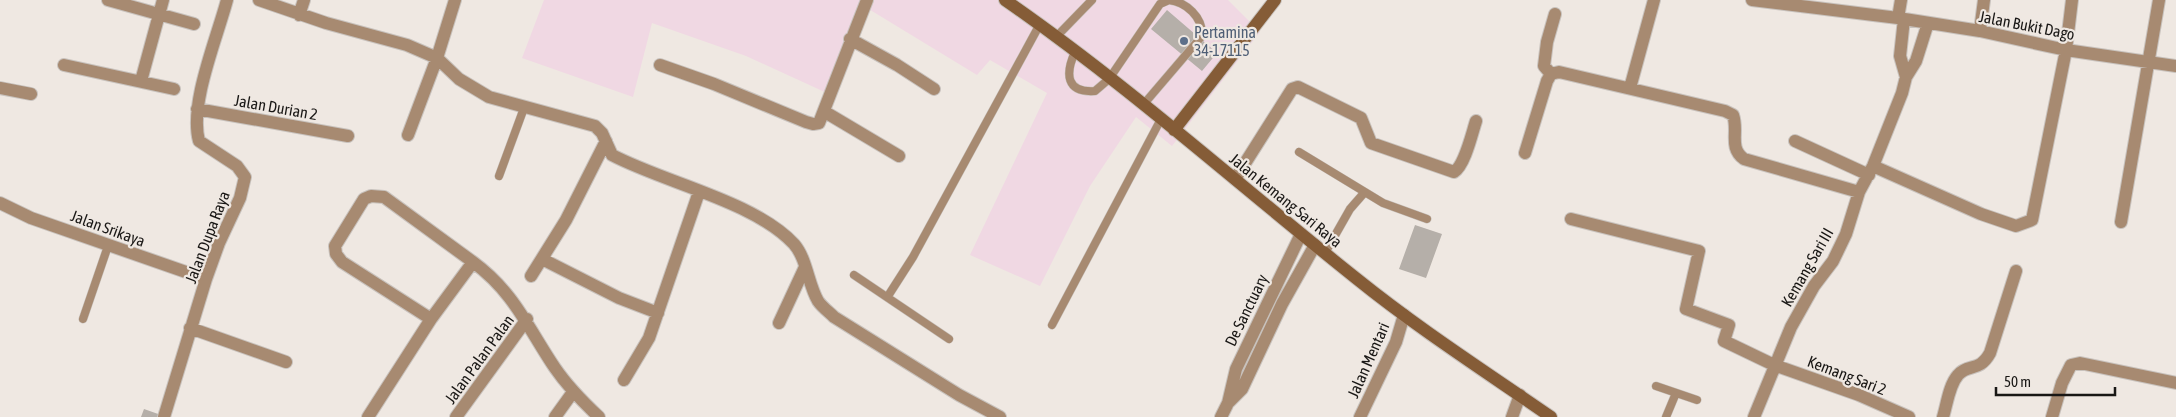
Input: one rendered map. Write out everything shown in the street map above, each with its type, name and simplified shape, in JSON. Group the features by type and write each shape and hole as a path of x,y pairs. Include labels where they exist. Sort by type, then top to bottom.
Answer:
{"main road":[{"name":"Jalan Kemang Sari Raya","path":"1005,0 1040,24 1161,119 1301,234 1404,315 1551,417"},
{"path":"1174,130 1275,0"}],"street":[{"path":"108,0 194,24"},
{"path":"141,81 163,0"},
{"name":"Jalan Dupa Raya","path":"164,415 206,279 219,243 240,198 245,177 237,166 199,141 197,108 227,0"},
{"path":"259,0 300,15 407,44 437,58 459,78 489,97 524,108 586,122 602,133 612,155 743,210 777,229 795,246 818,301 834,318 958,396 1000,417"},
{"path":"300,15 304,0"},
{"path":"408,135 437,58 454,0"},
{"path":"660,65 813,124 819,122 825,112 850,39 867,0"},
{"path":"1630,88 1654,0"},
{"name":"Jalan Bukit Dago","path":"1752,0 1799,3 1980,31 2066,50 2176,66"},
{"name":"Kemang Sari III","path":"1901,0 1900,56 1906,77"},
{"path":"1980,31 1984,0"},
{"path":"1795,142 2016,226 2032,220 2066,50 2072,0"},
{"path":"2121,222 2159,0"},
{"path":"1551,74 1544,66 1547,42 1555,14"},
{"name":"Kemang Sari III","path":"1754,417 1791,327 1814,286 1833,261 1846,234 1859,192 1871,171 1902,93 1906,77 1916,61 1928,23"},
{"path":"850,39 897,64 934,89"},
{"path":"64,65 174,89"},
{"path":"1551,74 1559,72 1725,111 1733,115 1736,123 1734,144 1736,153 1744,159 1859,192"},
{"path":"1526,153 1551,74"},
{"path":"1234,179 1292,89 1298,87 1361,118 1372,142 1454,172 1458,170 1476,121"},
{"path":"0,88 31,94"},
{"name":"Jalan Durian 2","path":"197,108 348,136"},
{"path":"825,112 898,156"},
{"path":"532,276 566,220 606,141"},
{"path":"624,380 649,338 699,192"},
{"path":"431,318 342,262 336,254 335,246 364,199 371,196 384,197 488,272 527,319"},
{"name":"Jalan Srikaya","path":"0,204 31,218 206,279"},
{"name":"Kemang Sari 2","path":"1571,220 1698,251 1686,308 1729,325 1724,341 1774,365 1859,395 1908,417"},
{"name":"De Sanctuary","path":"1221,417 1228,403 1236,369 1301,234"},
{"name":"De Sanctuary","path":"1228,403 1242,389 1282,304 1320,249"},
{"path":"542,259 619,298 658,313"},
{"path":"368,417 431,318 473,262"},
{"path":"779,322 805,267"},
{"path":"1943,417 1954,382 1959,373 1985,363 1990,353 2016,271"},
{"name":"Jalan Mentari","path":"1360,417 1396,342 1404,315"},
{"name":"Jalan Palan Palan","path":"456,417 527,319 572,392 599,417"},
{"path":"190,328 286,362"},
{"path":"2052,417 2062,383 2071,365 2080,363 2176,383"},
{"path":"555,417 572,392"},
{"path":"1512,417 1520,396"},
{"path":"164,415 178,417"}],"lane":[{"path":"1056,37 1092,0"},
{"path":"1075,52 1068,67 1069,79 1075,88 1085,92 1096,91 1103,87 1109,79 1160,4 1169,0 1186,6 1200,20 1202,36 1143,105"},
{"path":"888,296 918,249 1040,24"},
{"path":"499,176 524,108"},
{"path":"1052,325 1161,119"},
{"path":"1298,152 1382,203 1427,219"},
{"path":"1320,249 1364,193"},
{"path":"83,319 108,246"},
{"path":"854,275 888,296 949,339"},
{"path":"1656,386 1697,400"},
{"path":"1666,417 1676,393"}],"shaded area":[{"path":"544,0 1228,0 1260,32 1172,146 1136,117 1090,186 1040,286 970,255 1047,93 990,60 977,75 867,8 829,94 746,56 652,23 633,97 522,58"}],"building":[{"name":"Pertamina 34-17115","path":"1167,10 1217,53 1202,71 1151,29"},
{"path":"1415,225 1442,234 1426,278 1399,269"},
{"path":"144,409 161,415 161,417 141,417"}],"place":[{"name":"Pertamina 34-17115","path":"1184,41"}]}
